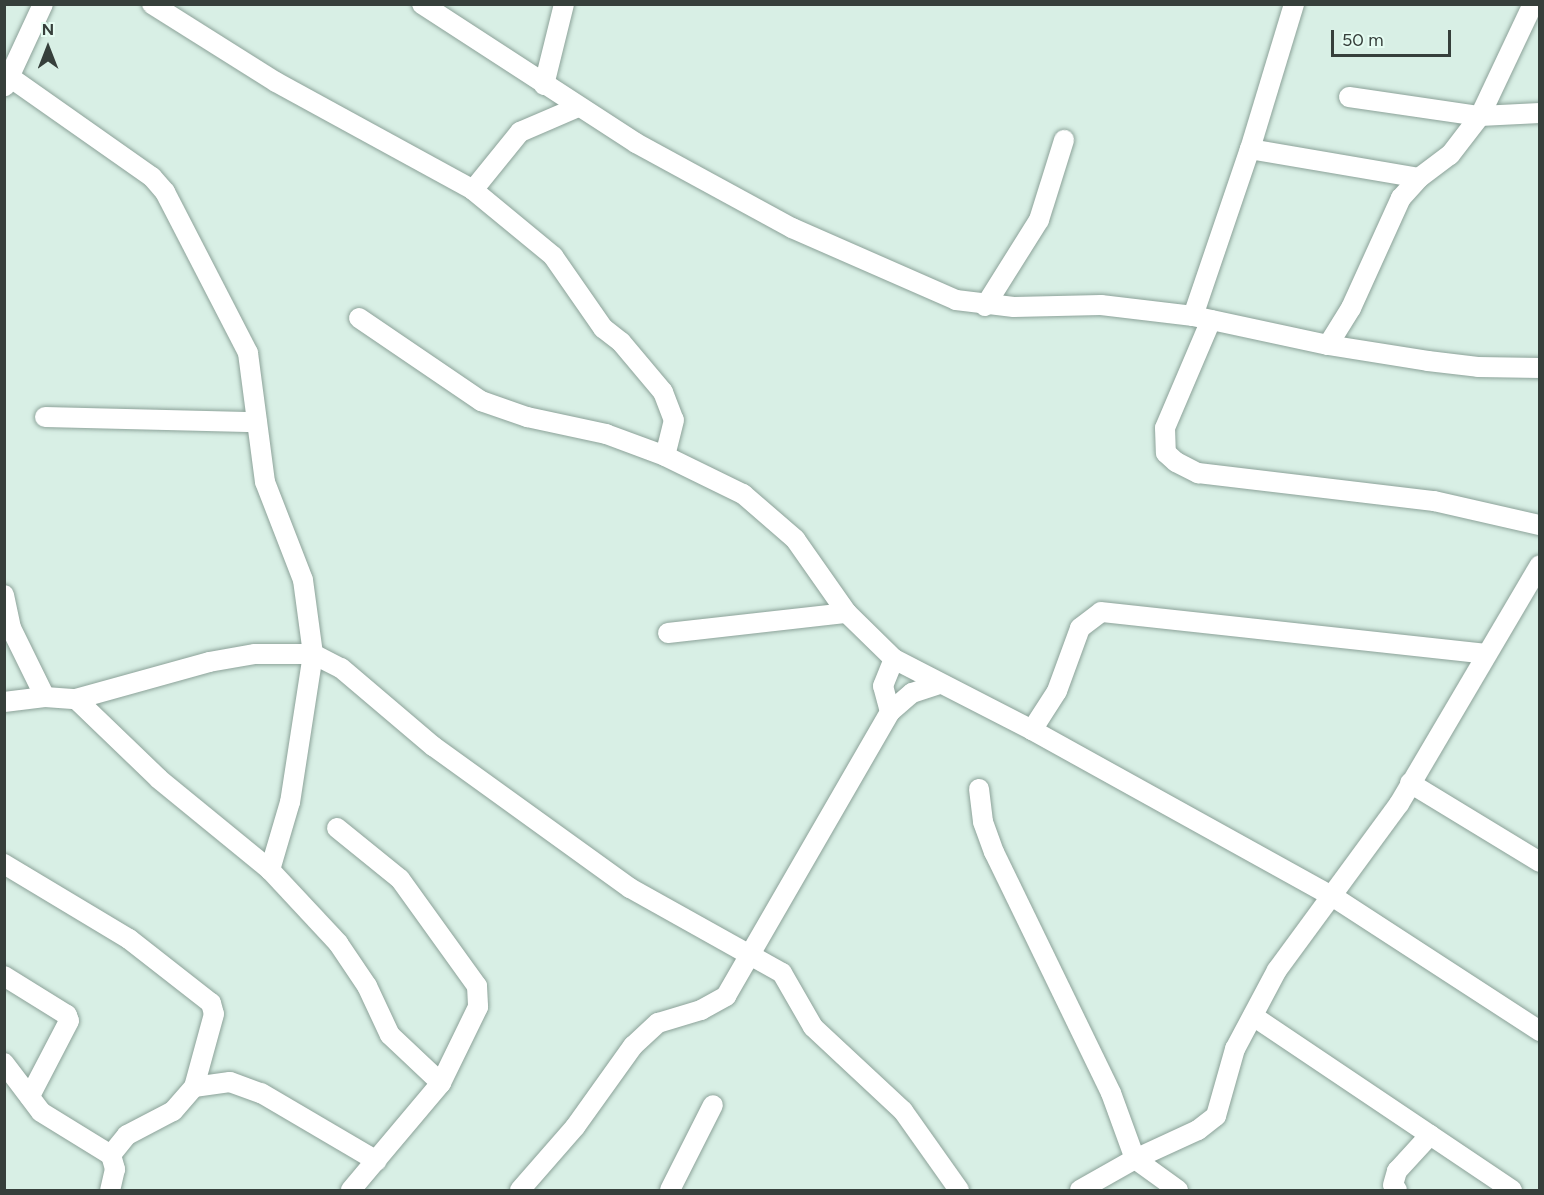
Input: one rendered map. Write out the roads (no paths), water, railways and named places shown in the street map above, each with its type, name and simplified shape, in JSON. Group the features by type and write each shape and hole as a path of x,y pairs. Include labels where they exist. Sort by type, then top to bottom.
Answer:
{"street":[{"path":"43,4 6,79 131,159 165,192 248,353 268,495 303,580 314,654 291,802 270,870"},
{"path":"152,4 276,82 473,190 553,256 603,328 621,342 663,392 674,420 665,456"},
{"path":"422,4 578,107 792,228 919,286 956,300 985,306 1101,305 1202,318 1328,345 1479,367 1539,368"},
{"path":"544,86 564,4"},
{"path":"1294,4 1202,318 1165,428 1166,453 1176,462 1198,473 1434,501 1539,525"},
{"path":"1328,345 1351,308 1401,198 1419,178 1450,155 1480,116 1533,4"},
{"path":"1349,97 1480,116 1539,113"},
{"path":"473,190 520,132 578,107"},
{"path":"985,306 1039,220 1064,140"},
{"path":"1250,149 1419,178"},
{"path":"359,318 482,401 527,417 606,434 665,456 743,494 795,539 847,613 894,659 1032,730 1332,896 1539,1031"},
{"path":"45,417 257,422"},
{"path":"1080,1191 1135,1159 1198,1130 1216,1116 1226,1071 1277,970 1399,804 1539,565"},
{"path":"4,595 11,628 45,697"},
{"path":"1032,730 1057,691 1080,628 1101,612 1486,654"},
{"path":"668,633 847,613"},
{"path":"4,702 45,697 76,699 232,657 282,652 314,654 341,668 433,746 630,888 752,954 782,973 813,1027 903,1111 959,1191"},
{"path":"890,712 882,686 894,659"},
{"path":"520,1191 575,1127 633,1046 658,1023 701,1010 726,996 890,712 912,693 939,684"},
{"path":"76,699 159,779 270,870 338,944 367,986 390,1035 441,1083"},
{"path":"1410,783 1539,862"},
{"path":"979,789 983,822 994,852 1111,1093 1135,1159 1178,1191"},
{"path":"337,828 400,879 477,986 478,1007 441,1083 351,1191"},
{"path":"4,864 129,939 205,996 214,1014 194,1087 173,1111 128,1135 111,1155"},
{"path":"4,976 67,1015 69,1021 30,1096"},
{"path":"1253,1016 1512,1191"},
{"path":"4,1063 41,1112 111,1155 115,1169 110,1191"},
{"path":"194,1087 230,1082 261,1093 377,1161"},
{"path":"670,1191 713,1105"},
{"path":"1397,1191 1393,1185 1397,1171 1430,1135"}]}
